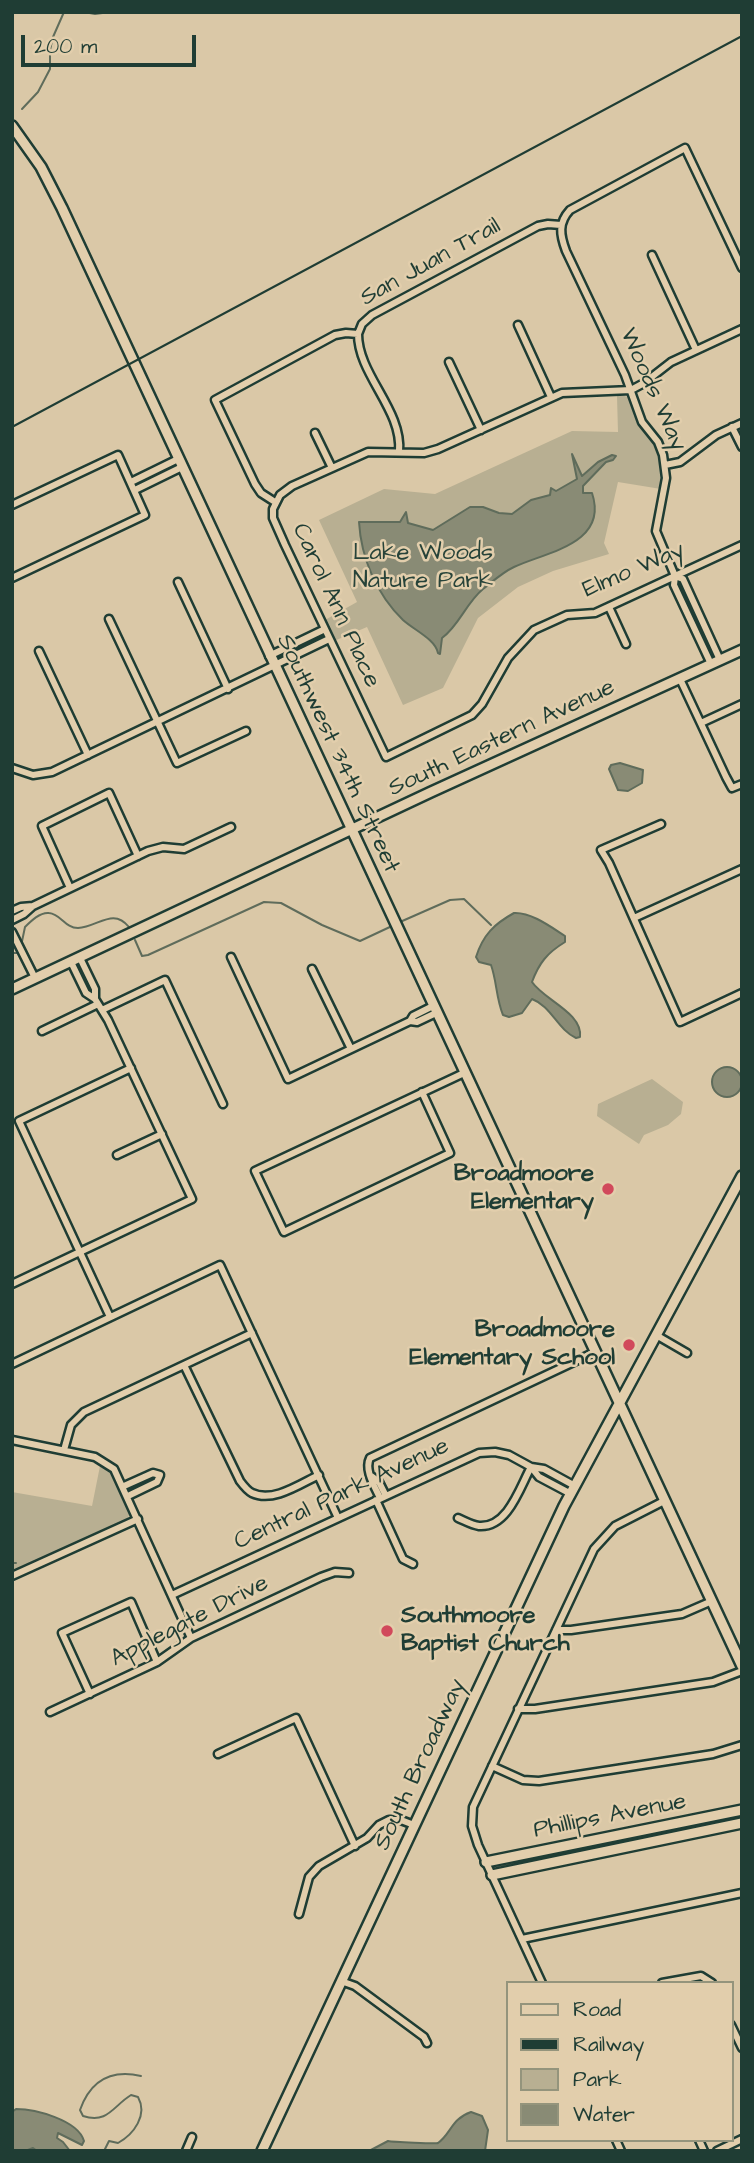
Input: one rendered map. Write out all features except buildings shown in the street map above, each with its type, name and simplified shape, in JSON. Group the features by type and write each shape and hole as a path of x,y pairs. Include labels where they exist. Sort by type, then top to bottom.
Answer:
{"street":[{"name":"Southwest 34th Street","path":"12,126 41,167 62,208 742,1669"},
{"path":"561,225 570,209 685,148 742,268"},
{"name":"San Juan Trail","path":"215,400 335,335 358,334 366,319 538,226 561,225"},
{"name":"Woods Way","path":"561,225 566,251 631,390 642,422 658,442 666,465 666,478 656,531 675,576 683,579 716,662"},
{"path":"652,255 696,350"},
{"path":"518,325 551,397"},
{"path":"275,502 292,486 368,452 431,452 567,392 631,390 645,383 671,362 742,329"},
{"path":"358,334 361,353 397,429 399,452"},
{"path":"449,362 481,430"},
{"name":"Carol Ann Place","path":"215,400 255,484 261,493 275,502 275,524 386,757"},
{"path":"666,465 680,462 716,435 742,423"},
{"path":"732,427 742,447"},
{"path":"315,433 332,468"},
{"path":"12,505 118,455 145,515 12,578"},
{"path":"131,482 180,463"},
{"path":"135,490 180,463"},
{"name":"Elmo Way","path":"386,757 472,715 482,704 508,658 534,630 559,617 571,614 590,615 742,545"},
{"path":"178,582 228,689"},
{"path":"609,607 626,643"},
{"path":"109,619 177,763 246,731"},
{"path":"269,656 325,629"},
{"path":"12,768 33,775 47,774 329,639"},
{"name":"South Eastern Avenue","path":"12,989 431,792 742,650"},
{"path":"39,651 88,755"},
{"path":"680,678 732,788 742,784"},
{"path":"701,723 742,704"},
{"path":"70,888 42,826 109,793 138,856"},
{"path":"661,824 601,850 680,1022 742,993"},
{"path":"12,911 33,906 138,856 163,847 184,849 231,827"},
{"path":"634,918 742,869"},
{"path":"12,920 33,906"},
{"path":"14,936 35,978"},
{"path":"230,957 288,1079 410,1021 417,1022 435,1009"},
{"path":"12,1284 192,1199 131,1068 98,1005 94,989 75,960"},
{"path":"312,970 351,1049"},
{"path":"42,1031 98,1005 165,980 223,1104"},
{"path":"110,1317 19,1121 131,1068"},
{"path":"422,1093 450,1153 284,1232 255,1171 464,1073"},
{"path":"117,1155 162,1134"},
{"name":"South Broadway","path":"262,2151 573,1490 742,1176"},
{"path":"12,1364 220,1265 338,1518"},
{"path":"64,1450 69,1429 78,1417 251,1333"},
{"path":"656,1335 687,1353"},
{"path":"414,1564 403,1559 381,1498 379,1482 372,1476 367,1463 370,1458 595,1352"},
{"path":"184,1365 240,1482 251,1493 267,1496 280,1493 318,1475"},
{"path":"608,1381 618,1383 631,1380"},
{"path":"12,1440 101,1460 114,1469 191,1638"},
{"name":"Central Park Avenue","path":"172,1595 479,1453 509,1455 531,1467 544,1469 555,1475 573,1490"},
{"path":"458,1518 477,1526 498,1520 508,1510 531,1467"},
{"name":"Central Park Avenue","path":"531,1467 539,1477 573,1490"},
{"path":"124,1486 153,1473 160,1475 157,1482 128,1496"},
{"path":"550,1483 555,1475"},
{"path":"541,1981 473,1831 472,1815 478,1794 600,1540 615,1526 664,1501"},
{"path":"12,1576 138,1519"},
{"name":"Applegate Drive","path":"50,1712 157,1662 191,1638 321,1577 335,1572 349,1573"},
{"path":"556,1630 682,1614 712,1601"},
{"path":"90,1694 62,1633 131,1602 157,1662"},
{"path":"519,1709 535,1709 713,1682 742,1669"},
{"path":"218,1754 296,1718 355,1846"},
{"path":"492,1766 523,1780 539,1781 713,1754 742,1745"},
{"name":"Phillips Avenue","path":"486,1861 742,1810"},
{"path":"299,1914 309,1877 319,1866 355,1846 389,1820 401,1820 414,1825"},
{"name":"Phillips Avenue","path":"492,1875 742,1823"},
{"path":"522,1939 742,1893"},
{"path":"674,1981 704,1976 710,1981"},
{"path":"341,1981 355,1986 424,2037 427,2043"},
{"path":"733,2029 742,2048"},
{"path":"186,2151 192,2137"},
{"path":"717,2151 742,2139"}],"green space":[{"name":"Lake Woods Nature Park","path":"617,396 628,397 636,419 656,445 663,473 661,489 618,482 604,543 609,554 553,571 518,587 478,618 443,688 403,705 367,627 334,641 325,620 357,602 319,520 384,489 435,494 572,431 618,432"},
{"path":"652,1079 683,1102 681,1114 668,1125 644,1135 639,1144 597,1116 598,1104"},
{"path":"100,1466 112,1474 131,1512 127,1519 12,1572 12,1492 92,1506"}],"water":[{"path":"572,454 582,476 598,462 612,455 616,456 606,462 583,486 583,493 592,493 595,510 591,524 583,535 571,544 510,569 483,589 442,638 440,654 438,653 429,639 403,620 385,599 367,562 359,522 400,522 406,512 408,523 433,530 470,507 483,507 512,514 531,500 550,495 551,488 556,491 577,479"},
{"path":"620,763 643,770 642,783 628,791 618,790 609,769 611,765"},
{"path":"514,913 534,917 565,936 565,942 544,959 532,982 569,1014 579,1028 580,1037 576,1038 564,1030 539,1002 532,999 522,1013 509,1017 503,1015 491,965 479,962 476,957 490,931"},
{"path":"727,1067 733,1068 741,1076 741,1088 733,1096 727,1097 721,1096 713,1088 712,1082 713,1076 721,1068"},
{"path":"16,2109 34,2111 65,2122 80,2134 84,2141 82,2145 58,2133 57,2138 70,2151 12,2149 12,2112"},
{"path":"471,2112 482,2116 488,2130 485,2151 369,2151 388,2141 438,2143 459,2119"}],"waterway":[{"path":"22,109 38,92 50,69 53,37 64,12"},
{"path":"84,12 110,12"},
{"path":"400,922 450,900 464,899 491,925"},
{"path":"135,940 142,956 148,955 264,902 281,903 360,941 392,926"},
{"path":"21,946 25,927 36,917 46,913 78,928 111,918 123,921 129,927"},
{"path":"12,953 20,951"},
{"path":"104,2151 109,2141 118,2143 134,2129 140,2117 141,2104 138,2097 131,2095 110,2113 92,2118 83,2116 80,2110 84,2100 96,2085 111,2076 141,2076"}],"railway":[{"path":"12,427 742,36"}],"place":[{"name":"Broadmoore Elementary","path":"608,1189"},
{"name":"Broadmoore Elementary School","path":"629,1345"},
{"name":"Southmoore Baptist Church","path":"387,1631"}]}
